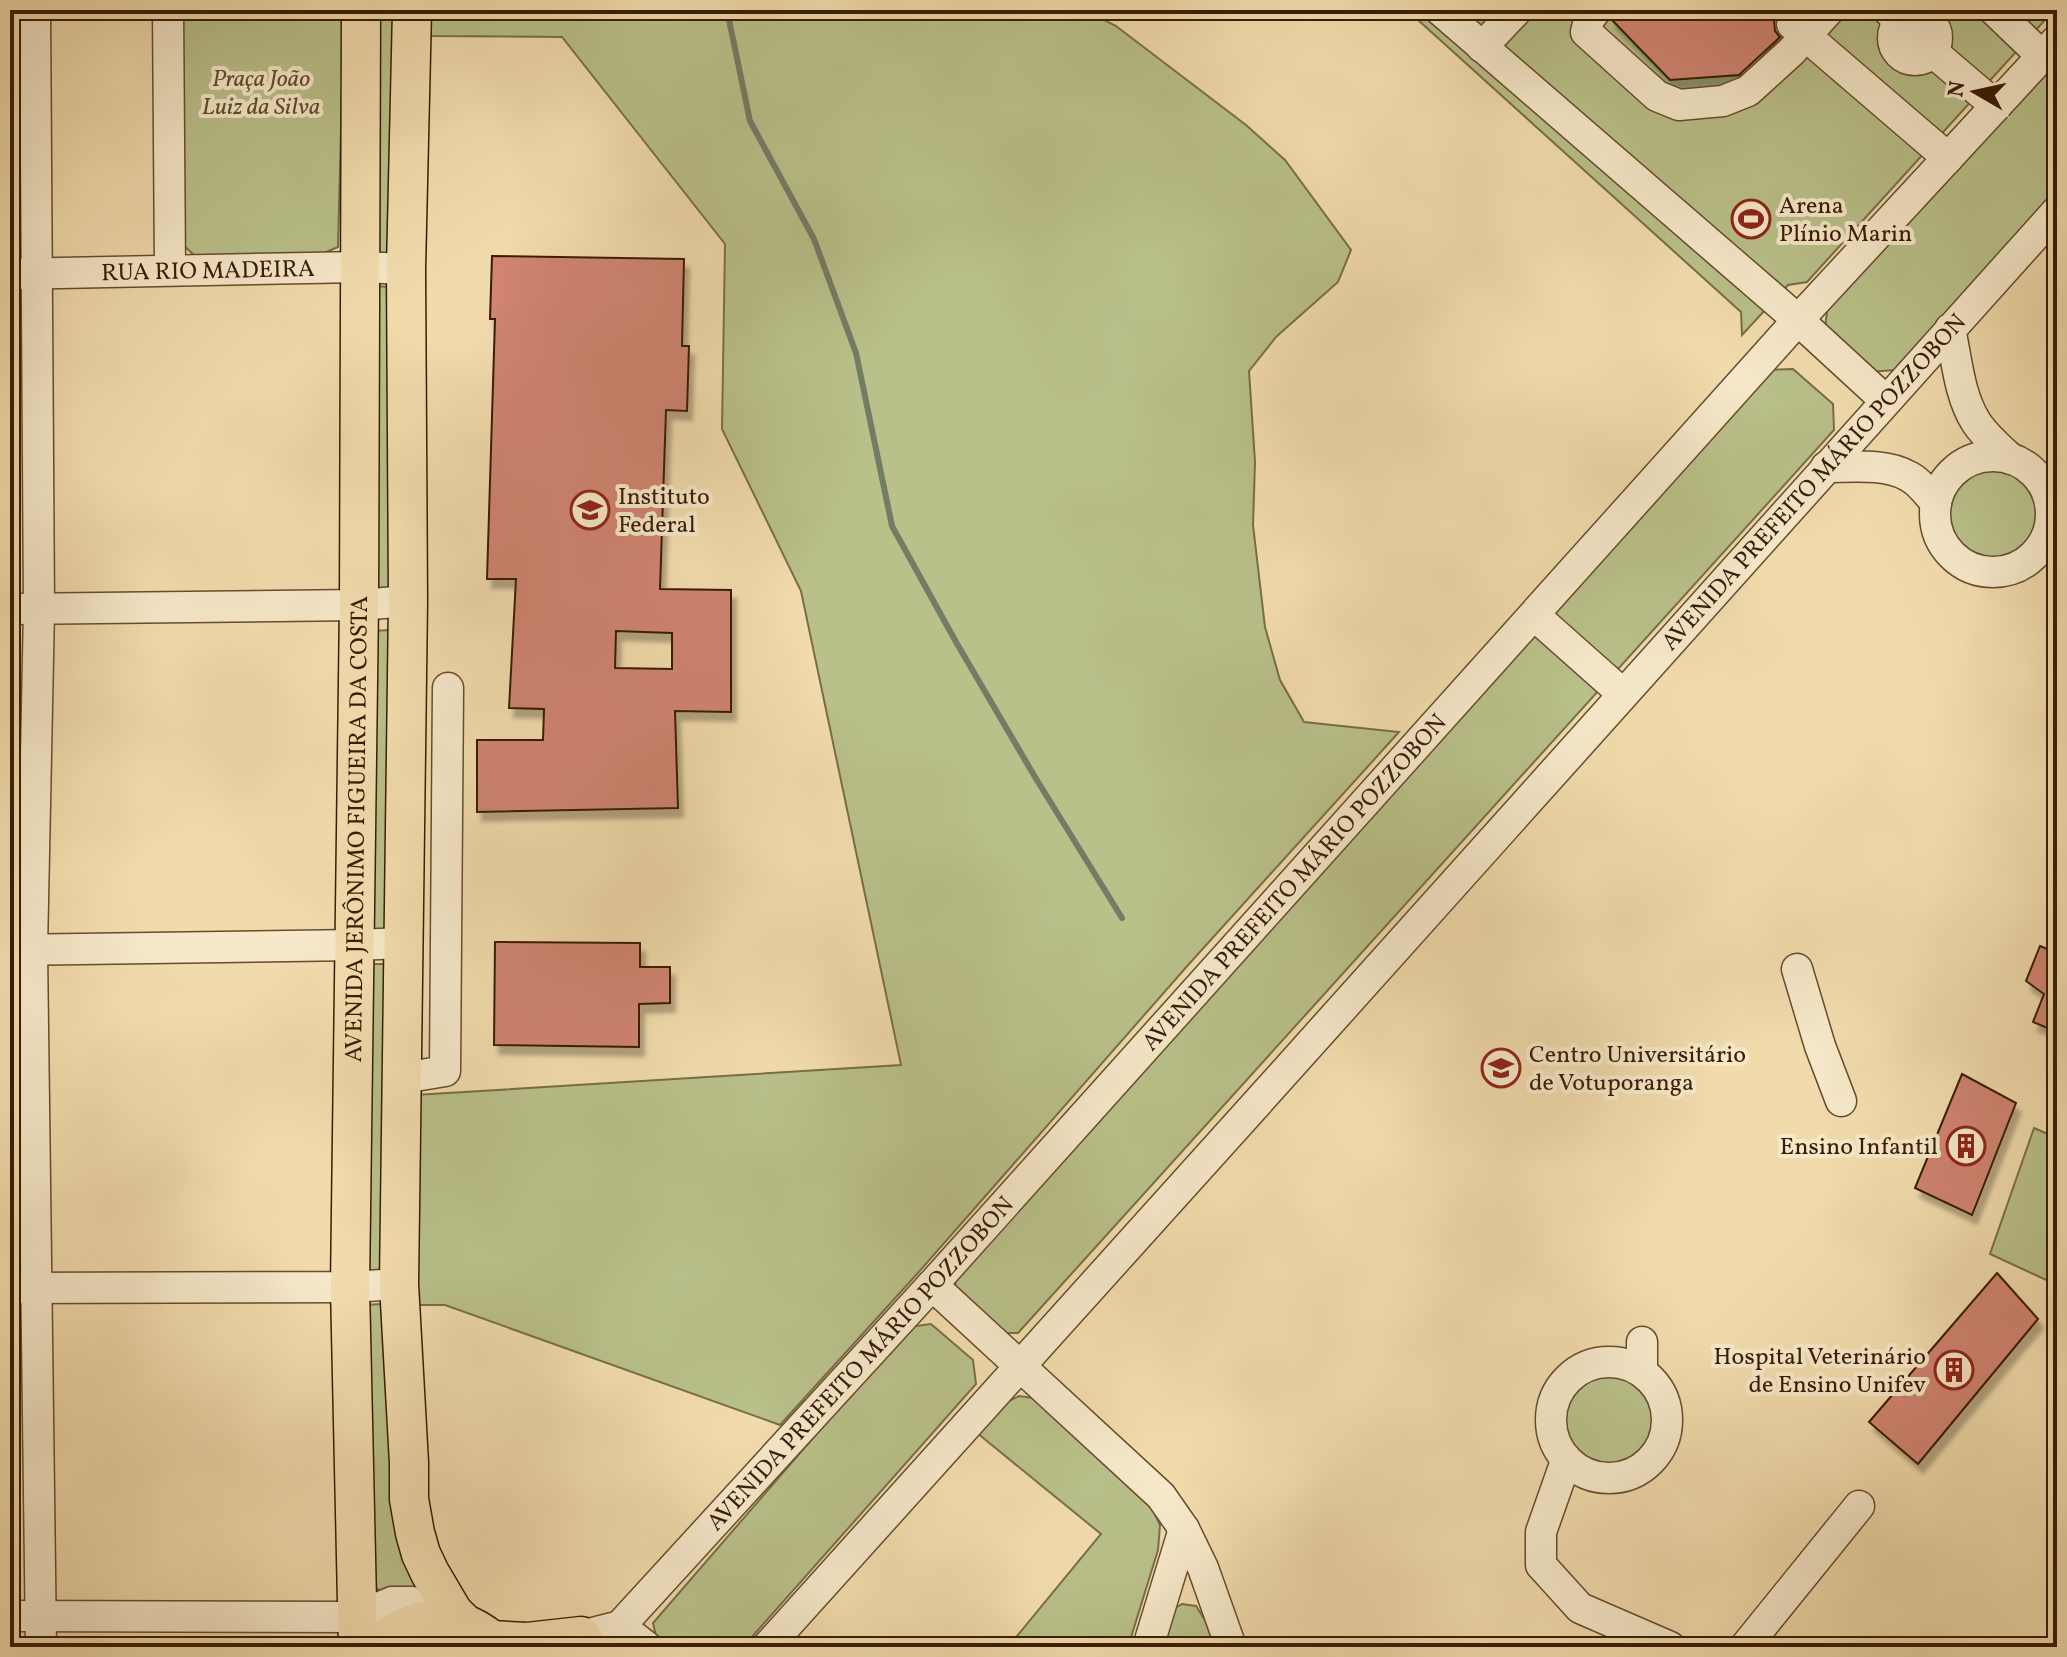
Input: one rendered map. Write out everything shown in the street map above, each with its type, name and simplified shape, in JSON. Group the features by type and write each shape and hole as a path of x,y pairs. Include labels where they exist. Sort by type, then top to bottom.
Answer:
{"main road":[{"name":"AVENIDA JERÔNIMO FIGUEIRA DA COSTA","path":"361,10 359,605 350,1287 364,1637"},
{"name":"AVENIDA JERÔNIMO FIGUEIRA DA COSTA","path":"412,10 406,269 408,601 399,1284 409,1499 415,1533 430,1573 453,1612 475,1632"},
{"path":"364,1637 392,1634 420,1621 527,1642 584,1642"}],"street":[{"path":"35,10 23,274 25,609 21,950 23,1288 42,1616 41,1647"},
{"path":"168,10 170,269"},
{"path":"1440,10 1798,320 1885,400"},
{"path":"1482,47 1517,10"},
{"path":"1596,10 1589,19 1586,32 1657,96 1679,105 1723,101 1748,91 1791,52 1799,30 1829,10"},
{"path":"1994,10 2050,48"},
{"path":"1866,87 1914,29 1996,106"},
{"path":"1799,30 1948,158"},
{"name":"AVENIDA PREFEITO MÁRIO POZZOBON","path":"620,1626 932,1285 1798,320 2050,48"},
{"name":"AVENIDA PREFEITO MÁRIO POZZOBON","path":"767,1647 1021,1368 2057,211"},
{"name":"RUA RIO MADEIRA","path":"23,274 170,269 406,269"},
{"path":"1950,329 1969,409 1978,425 2011,459 2033,473 2047,495 2051,537 2018,567 2004,572 1981,571 1963,564 1943,544 1937,531 1936,503 1940,489 1959,467 1986,457 2011,459"},
{"path":"1826,467 1876,467 1898,472 1911,477 1936,503"},
{"path":"25,609 359,605 408,601"},
{"path":"1534,615 1623,694"},
{"path":"402,1082 415,1076 445,1071 448,688"},
{"path":"21,950 404,943"},
{"path":"1797,969 1820,1046 1841,1101"},
{"path":"23,1288 350,1287 399,1284"},
{"path":"932,1285 1161,1496 1184,1529 1203,1568 1231,1647"},
{"path":"1610,1362 1634,1368 1656,1385 1665,1402 1668,1422 1664,1441 1654,1459 1639,1471 1611,1479 1582,1473 1566,1461 1551,1431 1551,1413 1560,1389 1578,1371 1593,1364 1610,1362"},
{"path":"1566,1461 1541,1532 1541,1565 1580,1608 1670,1647"},
{"path":"1745,1647 1859,1506"},
{"path":"1148,1647 1184,1529"},
{"path":"10,1616 364,1637"},
{"path":"584,1642 620,1626 647,1647"}],"green space":[{"name":"Praça João Luiz da Silva","path":"179,10 344,10 338,247 324,253 195,256 181,243"},
{"path":"368,10 400,10 389,256 374,255"},
{"path":"426,10 1085,10 1116,26 1246,125 1285,160 1351,250 1338,282 1276,337 1249,371 1255,462 1253,525 1265,627 1280,680 1304,722 1399,732 780,1425 445,1305 411,1305 415,1095 901,1065 801,591 722,429 725,244 562,37 427,36"},
{"name":"Arena Plínio Marin","path":"1407,10 1603,10 1670,79 1746,75 1805,10 2054,10 1807,282 1788,285 1742,335 1741,312"},
{"path":"2045,64 2057,64 2057,192 1895,370 1869,372 1825,328 1828,303"},
{"path":"374,286 390,287 389,593 375,594"},
{"path":"1793,369 1833,404 1834,430 1018,1333 993,1333 956,1297 955,1271 1765,370"},
{"path":"1995,465 2013,469 2029,479 2039,495 2043,513 2039,531 2029,547 2013,557 1995,561 1977,557 1961,547 1951,531 1947,513 1951,495 1961,479 1977,469"},
{"path":"390,630 388,932 371,931 372,631"},
{"path":"370,964 390,964 381,1275 366,1274"},
{"path":"2034,1128 2057,1138 2057,1285 1990,1254"},
{"path":"380,1304 390,1312 424,1591 380,1591 374,1586 366,1305"},
{"path":"931,1324 973,1360 976,1384 743,1647 663,1647 657,1641 653,1623 909,1327"},
{"path":"1609,1371 1628,1375 1644,1386 1655,1402 1659,1421 1655,1440 1644,1456 1628,1467 1609,1471 1590,1467 1574,1456 1563,1440 1559,1421 1563,1402 1574,1386 1590,1375"},
{"path":"1019,1396 1033,1398 1152,1508 1160,1525 1158,1550 1128,1647 1008,1647 1101,1534 977,1433 1003,1404"},
{"path":"1182,1604 1196,1606 1215,1647 1160,1647 1175,1608"}],"building":[{"path":"1614,10 1674,10 1682,18 1704,20 1716,10 1781,10 1774,21 1775,31 1780,37 1739,75 1670,80 1611,19"},
{"path":"492,256 684,259 682,346 689,346 687,411 666,410 660,589 731,590 731,712 675,711 678,808 477,812 477,740 543,740 544,709 509,708 516,579 487,579 495,319 490,319","holes":["616,631 672,633 672,669 615,668"]},
{"path":"495,942 640,943 640,967 670,967 670,1003 639,1004 639,1047 494,1045"},
{"path":"2040,946 2057,953 2057,1032 2033,1022 2044,994 2026,981"},
{"name":"Ensino Infantil","path":"1962,1074 2016,1103 1972,1215 1915,1188"},
{"name":"Hospital Veterinário de Ensino Unifev","path":"1997,1273 2038,1319 1918,1464 1869,1422"}],"waterway":[{"path":"727,10 750,121 814,239 856,353 892,526 1035,777 1122,918"}],"place":[{"name":"Arena Plínio Marin","path":"1751,219"},
{"name":"Instituto Federal","path":"590,510"},
{"name":"Centro Universitário de Votuporanga","path":"1501,1068"},
{"name":"Ensino Infantil","path":"1966,1146"},
{"name":"Hospital Veterinário de Ensino Unifev","path":"1954,1370"}]}
